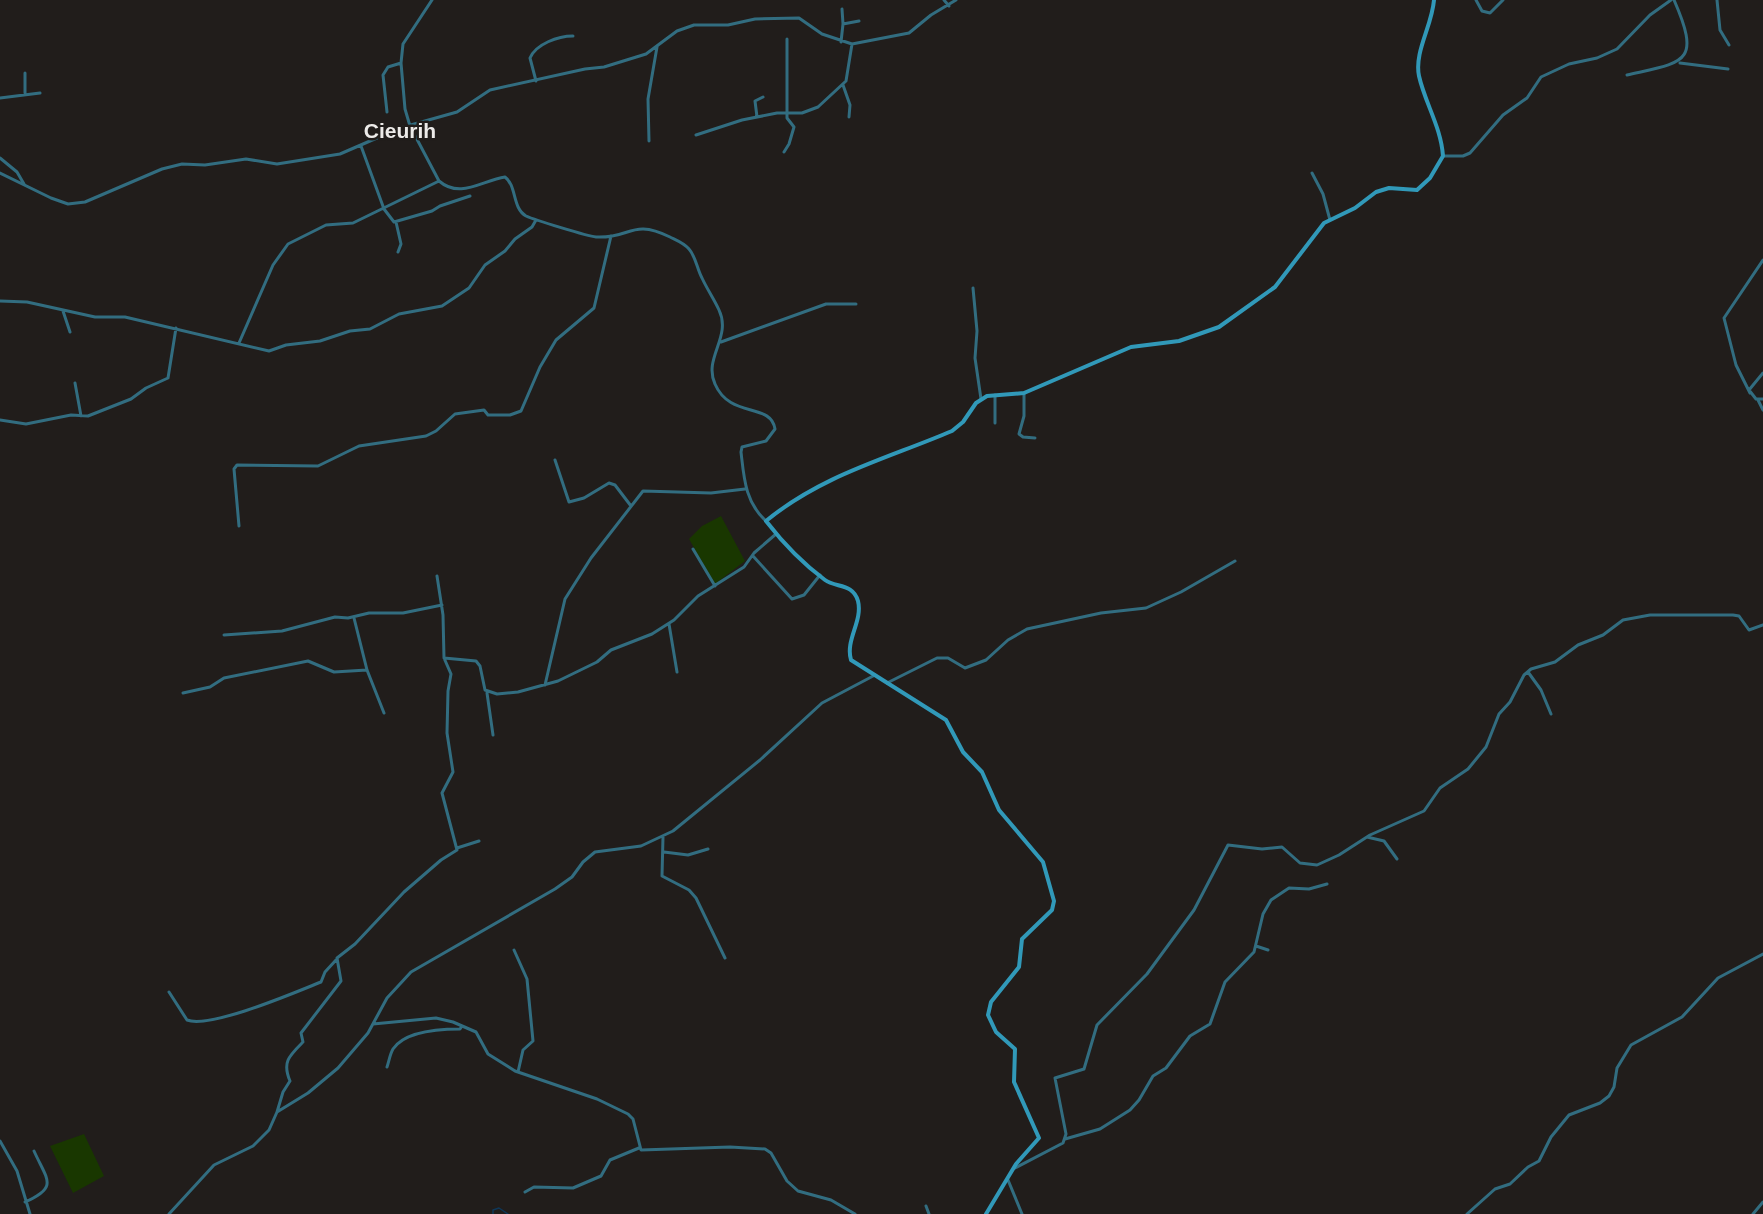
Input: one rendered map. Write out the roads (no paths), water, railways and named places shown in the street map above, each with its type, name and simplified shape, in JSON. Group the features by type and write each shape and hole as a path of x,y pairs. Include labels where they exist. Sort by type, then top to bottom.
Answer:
{"street":[{"path":"432,0 404,44 401,63 405,109 410,126 439,182 447,188 458,190 505,177 510,182 521,212 536,220 587,235 611,236 646,227 685,245 692,254 723,323 720,342 711,361 711,371 723,399 737,407 767,415 774,422 776,429 766,441 741,449 746,489 757,513 827,582 848,587 856,597 859,610 850,657 853,662 946,720 963,752 982,772 999,810 1043,861 1050,883 1052,910 1022,939 1019,967 991,1002 988,1015 996,1032 1015,1049 1014,1082 1039,1136 1014,1169 986,1214"},
{"path":"944,0 949,6"},
{"path":"0,173 68,204 85,202 140,178 182,164 205,165 246,159 277,164 319,159 361,146 410,126 457,112 490,90 604,67 646,54 677,31 694,25 728,26 755,19 799,18 822,34 852,44 909,33 931,15 956,0"},
{"path":"766,521 805,493 852,468 952,431 981,399 995,395 1024,393 1131,347 1179,341 1219,327 1275,287 1320,227 1330,220 1355,208 1376,192 1389,188 1417,190 1424,185 1443,156 1435,119 1418,69 1418,59 1432,18 1434,0"},
{"path":"1476,0 1482,11 1490,13 1503,0"},
{"path":"1443,156 1463,156 1470,153 1503,115 1527,98 1541,77 1569,64 1601,56 1617,48 1650,15 1672,0 1686,31 1686,47 1678,62"},
{"path":"1717,0 1720,30 1729,45"},
{"path":"841,42 842,9"},
{"path":"843,24 859,21"},
{"path":"536,81 530,58 533,50 560,38 573,36"},
{"path":"784,152 794,127 788,120 787,39"},
{"path":"696,135 723,125 757,117 802,113 818,107 843,85 847,78 852,44"},
{"path":"649,141 648,99 657,47"},
{"path":"1627,75 1678,62 1728,69"},
{"path":"387,112 383,75 388,67 401,63"},
{"path":"25,73 25,93"},
{"path":"843,85 850,105 849,117"},
{"path":"0,99 25,93 40,93"},
{"path":"757,117 755,102 763,97"},
{"path":"361,146 384,209 389,218 396,222 401,244 398,252"},
{"path":"0,158 16,172 25,185"},
{"path":"1312,173 1323,194 1330,220"},
{"path":"239,343 273,265 286,246 326,225 351,223 439,182"},
{"path":"396,222 470,196"},
{"path":"0,301 27,302 95,317 125,318 269,351 286,345 320,341 350,331 370,329 399,314 434,310 454,300 469,288 484,265 505,251 514,239 532,227 536,220"},
{"path":"239,526 234,469 237,465 318,466 363,444 430,435 457,414 484,410 488,415 510,415 521,411 540,368 556,340 594,308 611,236"},
{"path":"1763,260 1725,316 1736,365 1750,393 1761,399 1763,410"},
{"path":"974,288 977,331 975,358 981,399"},
{"path":"720,342 826,304 856,303"},
{"path":"63,311 70,332"},
{"path":"0,420 26,424 106,410 166,380 176,328"},
{"path":"1750,393 1750,388 1763,373"},
{"path":"75,383 81,416"},
{"path":"1024,393 1024,418 1018,434 1035,438"},
{"path":"995,395 995,423"},
{"path":"555,460 568,502 584,498 612,483 631,506"},
{"path":"545,685 565,599 591,558 645,490 688,493 746,489"},
{"path":"487,693 518,692 545,685 599,661 611,650 652,634 669,624 698,596 744,567 776,534"},
{"path":"693,549 715,586"},
{"path":"753,556 792,598 804,595 820,575"},
{"path":"887,683 937,658 948,658 965,668 977,665 1016,635 1034,627 1101,613 1146,608 1181,592 1235,561"},
{"path":"169,992 187,1020 209,1020 234,1014 321,982 325,972 336,960 358,941 404,892 441,860 456,852 457,848 442,793 453,772 447,733 451,673 444,658 442,605 437,576"},
{"path":"224,635 282,631 335,617 354,618 369,613 403,613 442,605"},
{"path":"1014,1169 1032,1157 1056,1148 1066,1138 1055,1078 1084,1069 1097,1025 1147,974 1194,910 1226,847 1232,845 1262,849 1282,847 1300,863 1311,866 1332,859 1365,837 1424,811 1440,788 1472,766 1486,747 1499,714 1510,702 1517,685 1528,672 1551,664 1578,645 1605,634 1623,621 1636,617 1733,615 1740,616 1749,630 1763,625"},
{"path":"354,618 367,670 384,712"},
{"path":"669,624 677,672"},
{"path":"444,658 476,661 480,666 487,693 493,735"},
{"path":"183,693 210,687 224,678 308,661 334,672 367,670"},
{"path":"1528,672 1541,690 1551,714"},
{"path":"277,1112 298,1101 346,1060 373,1024 387,998 411,972 555,889 572,877 591,854 606,849 641,846 663,837 753,766 822,703 874,675"},
{"path":"663,837 662,876 689,890 696,898 725,958"},
{"path":"1365,837 1384,841 1397,859"},
{"path":"457,848 479,841"},
{"path":"664,852 688,855 708,849"},
{"path":"1063,1140 1100,1129 1137,1103 1153,1076 1166,1068 1190,1036 1210,1023 1225,982 1253,954 1263,914 1271,900 1289,888 1309,889 1327,884"},
{"path":"1256,946 1268,950"},
{"path":"513,950 527,979 533,1041 523,1050 518,1072"},
{"path":"1467,1214 1495,1189 1510,1184 1524,1170 1539,1161 1551,1137 1569,1115 1600,1103 1609,1096 1614,1087 1617,1068 1631,1045 1682,1017 1718,978 1763,954"},
{"path":"169,1214 218,1162 257,1143 269,1130 283,1092 291,1080 285,1070 286,1065 292,1052 303,1042 301,1033 341,981 336,960"},
{"path":"373,1024 429,1018 442,1019 462,1026 478,1034 490,1056 518,1072 597,1099 628,1114 634,1123 639,1148"},
{"path":"387,1067 394,1048 405,1039 433,1031 460,1029 462,1026"},
{"path":"0,1141 17,1172 30,1214"},
{"path":"525,1192 534,1187 573,1188 582,1181 601,1176 611,1160 639,1148 644,1150 730,1146 765,1149 771,1153 787,1181 798,1191 831,1200 855,1214"},
{"path":"25,1202 44,1193 47,1188 47,1179 34,1151"},
{"path":"1008,1180 1022,1214"},
{"path":"1753,1214 1763,1202"},
{"path":"926,1206 929,1214"}],"waterway":[{"path":"493,1214 493,1210 499,1208 508,1214"}],"district":[{"name":"Cieurih","path":"400,131"}]}
